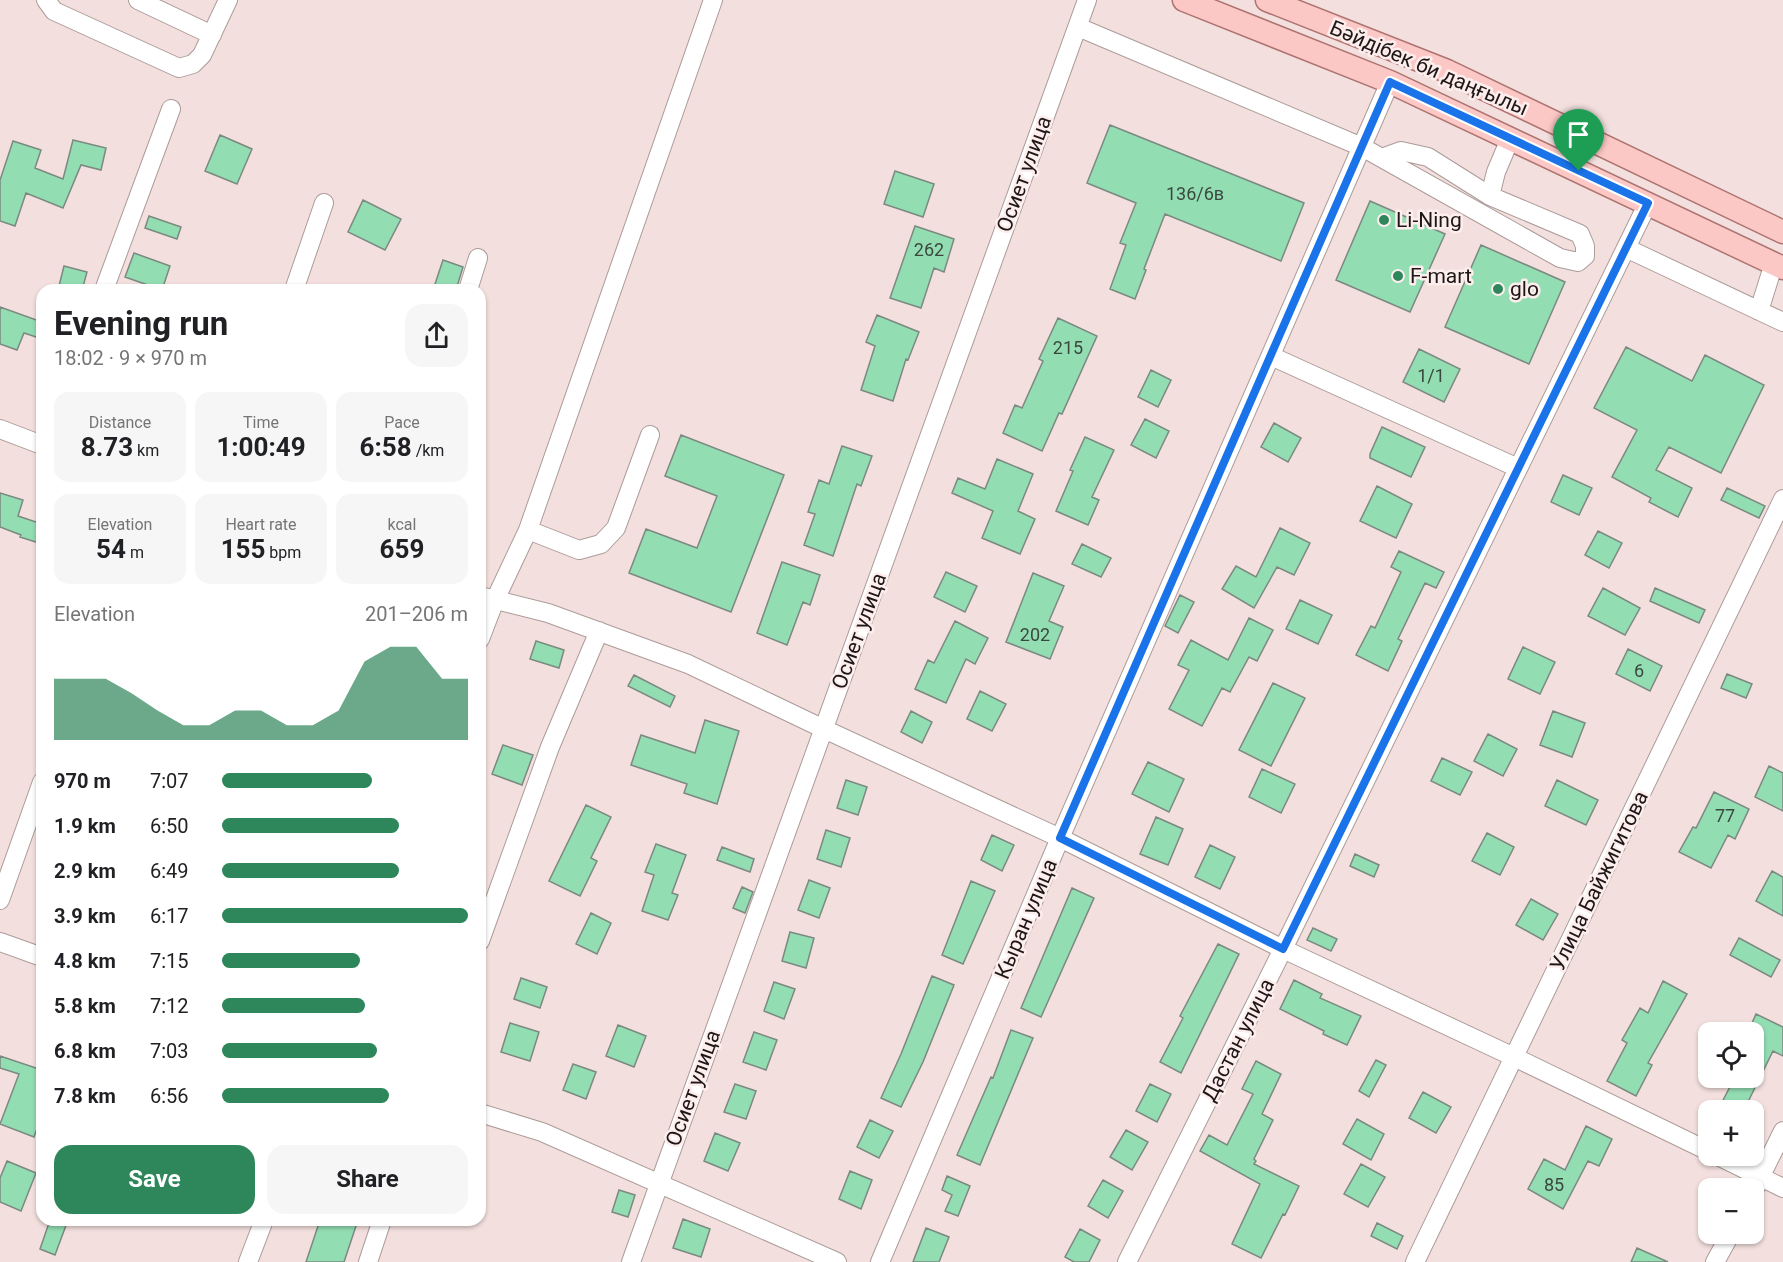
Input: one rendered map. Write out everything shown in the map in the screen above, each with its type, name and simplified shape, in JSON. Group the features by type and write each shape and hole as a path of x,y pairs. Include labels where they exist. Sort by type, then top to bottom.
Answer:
{"main road":[{"name":"Бәйдібек би даңғылы","path":"1184,0 1390,82 1778,265"},
{"name":"Бәйдібек би даңғылы","path":"1267,0 1447,71 1783,232"}],"street":[{"path":"46,0 54,11 179,68 193,64 202,55 228,0"},
{"path":"138,0 212,35"},
{"path":"713,0 528,530 488,598 548,613 688,664 1060,838 1283,949 1698,1146"},
{"name":"Осиет улица","path":"631,1262 1087,0"},
{"path":"1078,27 1362,147 1560,258 1578,262 1585,256 1585,246 1580,234 1490,196 1428,157 1401,151 1382,158"},
{"name":"Кыран улица","path":"880,1262 1060,838 1390,82"},
{"path":"106,284 171,110"},
{"path":"1490,196 1496,172 1510,139"},
{"path":"296,284 324,203"},
{"name":"Дастан улица","path":"1127,1262 1283,949 1648,203"},
{"path":"1626,248 1783,322"},
{"path":"1585,256 1616,268"},
{"path":"470,284 478,258"},
{"path":"1759,311 1778,265"},
{"path":"1270,356 1518,468"},
{"path":"0,429 36,443"},
{"path":"528,530 579,550 601,544 616,528 650,435"},
{"name":"Улица Байжигитова","path":"1415,1262 1783,500"},
{"path":"486,924 550,747 599,632"},
{"path":"0,900 36,799"},
{"path":"0,942 36,955"},
{"path":"486,1115 542,1132 837,1262"},
{"path":"1760,1178 1783,1131"},
{"path":"1732,1166 1750,1178"},
{"path":"1764,1184 1783,1188"},
{"path":"249,1262 262,1226"},
{"path":"368,1262 380,1226"},
{"path":"1715,1262 1725,1244"}],"building":[{"path":"1110,125 1304,203 1281,261 1165,214 1135,299 1110,289 1126,245 1120,243 1136,203 1087,183"},
{"path":"220,135 252,149 237,184 205,171"},
{"path":"73,140 106,148 101,170 81,165 63,208 26,193 15,226 0,221 0,180 13,141 41,150 35,168 63,179"},
{"path":"895,171 934,184 923,217 884,204"},
{"path":"363,200 401,219 385,250 348,232"},
{"path":"1370,201 1445,234 1410,312 1336,280"},
{"path":"149,216 181,227 177,239 145,228"},
{"path":"915,226 954,239 944,272 934,268 921,308 890,298"},
{"path":"1481,245 1565,282 1529,364 1445,327"},
{"path":"134,253 170,266 164,284 145,284 125,277"},
{"path":"443,260 463,267 458,284 435,284"},
{"path":"64,266 87,272 84,284 60,284"},
{"path":"0,307 36,320 36,337 24,333 17,350 0,344"},
{"path":"877,315 919,332 908,360 906,359 893,401 861,390 875,346 866,342"},
{"path":"1058,318 1097,336 1062,414 1059,413 1042,451 1003,433 1015,405 1022,408 1043,361 1039,359"},
{"path":"1626,347 1692,381 1705,355 1764,385 1721,473 1669,447 1656,470 1692,488 1678,517 1649,502 1651,498 1612,477 1637,430 1594,408"},
{"path":"1419,349 1460,369 1444,402 1403,382"},
{"path":"1151,370 1171,380 1158,407 1138,397"},
{"path":"1145,419 1169,431 1156,458 1131,445"},
{"path":"1274,423 1301,438 1288,462 1261,447"},
{"path":"1382,427 1425,447 1411,477 1370,458"},
{"path":"681,435 784,475 731,612 629,573 646,529 697,548 717,496 665,476"},
{"path":"1085,437 1114,450 1092,497 1099,500 1088,525 1056,511 1073,471 1070,470"},
{"path":"842,446 872,456 861,486 857,484 833,556 804,545 815,514 808,512 819,480 829,484"},
{"path":"997,459 1033,474 1018,511 1035,519 1020,554 982,538 993,511 952,493 958,478 985,489"},
{"path":"1563,475 1592,488 1579,515 1551,502"},
{"path":"1377,486 1412,504 1396,538 1360,521"},
{"path":"1727,488 1765,506 1759,518 1721,500"},
{"path":"0,493 23,500 18,516 36,522 36,542 20,537 21,535 0,527"},
{"path":"1280,528 1310,543 1294,575 1277,567 1254,608 1222,589 1236,566 1256,577"},
{"path":"1598,531 1622,543 1609,568 1585,555"},
{"path":"1082,544 1111,558 1101,577 1072,564"},
{"path":"1399,551 1444,572 1436,588 1425,583 1398,639 1402,641 1388,671 1356,655 1371,626 1375,628 1401,572 1391,567"},
{"path":"782,562 820,575 810,605 803,602 787,645 757,633"},
{"path":"946,572 977,586 965,612 934,597"},
{"path":"1033,573 1064,586 1049,621 1063,627 1050,659 1006,642"},
{"path":"1603,588 1640,608 1625,635 1588,616"},
{"path":"1655,588 1705,610 1699,623 1650,601"},
{"path":"1180,595 1194,602 1178,633 1165,626"},
{"path":"1300,600 1332,615 1318,644 1286,629"},
{"path":"1249,618 1273,630 1257,661 1249,657 1230,692 1222,688 1202,726 1169,709 1189,670 1178,665 1191,640 1228,660"},
{"path":"955,621 988,638 975,664 966,659 946,703 915,689 928,660 934,663"},
{"path":"536,641 564,650 559,668 530,659"},
{"path":"1523,647 1555,662 1540,694 1508,679"},
{"path":"1628,649 1662,666 1650,691 1616,674"},
{"path":"1727,674 1752,684 1746,698 1721,688"},
{"path":"634,675 675,696 670,707 628,686"},
{"path":"1273,683 1305,698 1271,766 1239,750"},
{"path":"980,691 1006,704 992,731 967,719"},
{"path":"911,711 932,722 922,743 901,732"},
{"path":"1553,711 1585,723 1572,757 1540,745"},
{"path":"705,720 739,731 717,804 684,793 687,784 631,765 641,735 695,753"},
{"path":"1488,734 1517,749 1503,776 1474,761"},
{"path":"503,745 533,755 522,785 492,774"},
{"path":"1442,758 1472,772 1460,795 1431,781"},
{"path":"1148,762 1184,779 1169,812 1132,794"},
{"path":"1769,766 1783,773 1783,811 1755,797"},
{"path":"1262,769 1295,784 1281,813 1249,797"},
{"path":"846,780 867,787 858,815 837,808"},
{"path":"1557,780 1598,800 1586,825 1545,806"},
{"path":"1714,792 1749,809 1735,839 1728,835 1711,868 1679,852 1693,827 1696,828"},
{"path":"586,805 611,817 591,858 597,861 580,896 549,881"},
{"path":"1156,817 1183,829 1168,865 1140,854"},
{"path":"826,830 850,838 841,867 817,859"},
{"path":"1487,833 1514,847 1500,875 1472,861"},
{"path":"992,835 1014,845 1002,871 981,860"},
{"path":"656,844 686,855 672,893 678,895 668,920 642,911 654,875 645,872"},
{"path":"1210,845 1235,857 1220,889 1195,877"},
{"path":"722,847 754,859 750,872 717,860"},
{"path":"1355,854 1379,865 1374,877 1350,866"},
{"path":"1772,871 1783,877 1783,916 1756,901"},
{"path":"809,880 830,888 819,918 798,910"},
{"path":"971,881 995,891 963,964 942,955"},
{"path":"742,887 753,892 745,913 733,908"},
{"path":"1072,888 1094,898 1041,1017 1021,1008"},
{"path":"1531,899 1558,914 1543,940 1516,925"},
{"path":"591,913 611,923 597,954 576,944"},
{"path":"1313,928 1337,939 1331,951 1307,940"},
{"path":"790,932 814,938 806,968 782,961"},
{"path":"1739,938 1780,960 1771,977 1730,955"},
{"path":"1218,944 1239,954 1181,1073 1160,1062 1183,1018 1180,1016"},
{"path":"932,976 954,985 923,1062 901,1107 881,1098"},
{"path":"521,978 547,987 540,1008 514,999"},
{"path":"1294,980 1322,994 1320,998 1361,1016 1347,1045 1280,1009"},
{"path":"1663,981 1687,994 1648,1063 1652,1065 1636,1096 1607,1081 1627,1043 1622,1040 1640,1008 1648,1013"},
{"path":"774,982 795,989 784,1019 764,1011"},
{"path":"1756,1014 1783,1027 1783,1056 1773,1051 1764,1069 1764,1022 1752,1022"},
{"path":"510,1023 539,1032 530,1061 501,1052"},
{"path":"618,1025 646,1036 634,1067 606,1056"},
{"path":"1011,1030 1033,1038 980,1165 957,1155 991,1077 993,1078"},
{"path":"754,1032 777,1040 766,1070 743,1062"},
{"path":"0,1056 36,1068 36,1132 34,1137 0,1124 19,1074 0,1068"},
{"path":"1376,1060 1386,1065 1369,1097 1359,1091"},
{"path":"1256,1061 1281,1074 1262,1114 1273,1120 1254,1159 1256,1161 1254,1164 1299,1186 1261,1258 1232,1244 1260,1184 1200,1151 1209,1135 1227,1145 1253,1094 1242,1089"},
{"path":"573,1064 596,1072 586,1099 563,1090"},
{"path":"735,1084 756,1091 746,1119 724,1112"},
{"path":"1150,1084 1171,1094 1157,1122 1136,1111"},
{"path":"1729,1088 1755,1088 1749,1100 1723,1100"},
{"path":"1423,1092 1451,1107 1436,1133 1409,1118"},
{"path":"1357,1119 1384,1134 1371,1160 1343,1144"},
{"path":"870,1120 893,1131 879,1158 857,1147"},
{"path":"1586,1126 1612,1139 1599,1166 1588,1161 1563,1209 1528,1189 1544,1159 1565,1170"},
{"path":"1126,1130 1148,1142 1132,1170 1110,1157"},
{"path":"715,1133 740,1143 728,1171 704,1161"},
{"path":"7,1161 36,1173 21,1211 0,1202 0,1178"},
{"path":"1361,1164 1385,1177 1368,1207 1344,1194"},
{"path":"850,1171 872,1180 861,1209 839,1199"},
{"path":"947,1176 970,1186 958,1216 945,1211 952,1195 942,1190"},
{"path":"1103,1180 1123,1191 1108,1218 1088,1206"},
{"path":"619,1190 635,1195 628,1217 612,1212"},
{"path":"683,1219 710,1229 701,1257 673,1248"},
{"path":"1377,1223 1403,1236 1397,1249 1371,1236"},
{"path":"48,1226 66,1226 55,1255 40,1249"},
{"path":"318,1226 356,1226 344,1262 306,1262"},
{"path":"926,1228 949,1237 939,1262 913,1262"},
{"path":"1080,1229 1100,1240 1089,1262 1074,1262 1065,1257"},
{"path":"1637,1248 1668,1262 1631,1262"}],"place":[{"name":"Li-Ning","path":"1384,220"},
{"name":"F-mart","path":"1398,276"},
{"name":"glo","path":"1498,289"}],"route":[{"path":"1390,82 1579,171 1648,203 1283,949 1060,838 1390,82"}]}
